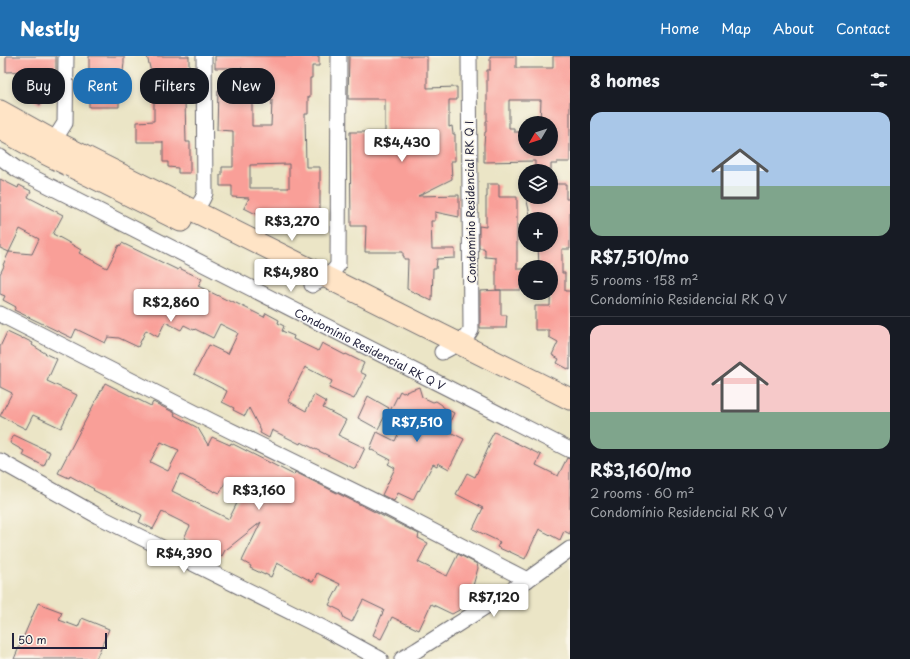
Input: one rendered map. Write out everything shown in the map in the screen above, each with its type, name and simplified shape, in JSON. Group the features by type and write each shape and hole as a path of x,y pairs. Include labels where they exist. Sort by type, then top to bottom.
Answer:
{"street":[{"path":"50,147 65,123 66,56"},
{"path":"186,215 198,206 203,200 205,193 204,56"},
{"path":"319,281 335,271 338,265 339,56"},
{"name":"Condomínio Residencial RK Q I","path":"450,348 468,336 471,330 469,56"},
{"path":"0,111 50,147"},
{"path":"0,129 50,147 319,281 450,348 570,414"},
{"name":"Condomínio Residencial RK Q V","path":"0,157 18,170 570,450"},
{"path":"0,314 218,425 386,507 527,580"},
{"path":"450,348 570,399"},
{"path":"0,461 98,516 323,628 380,659"},
{"path":"402,659 527,580 570,549"}],"building":[{"path":"6,56 56,56 56,68 12,68 12,72 6,72"},
{"path":"89,56 124,56 123,68 89,68"},
{"path":"147,56 189,56 189,68 150,68"},
{"path":"215,56 319,56 319,66 312,66 312,78 310,78 310,97 308,97 308,114 305,114 306,167 320,167 320,215 318,215 318,226 280,226 244,208 249,198 232,197 232,186 220,186 222,167 233,167 233,131 217,130 218,104 252,104 252,126 271,126 272,104 275,104 275,68 215,68","holes":["289,164 289,188 250,188 250,165"]},
{"path":"349,56 427,56 427,88 457,87 457,100 449,100 449,127 452,126 453,134 455,134 455,161 451,161 452,179 418,196 459,195 459,217 435,212 435,221 431,221 432,249 455,249 455,258 437,259 436,269 433,269 432,301 407,289 408,259 404,259 403,252 365,252 366,226 351,226 350,132 385,132 385,99 348,99"},
{"path":"490,56 516,56 516,68 553,68 553,56 570,56 570,162 557,162 557,164 535,164 535,161 484,162 484,144 487,121 487,70 490,70"},
{"path":"89,104 119,104 119,107 89,107"},
{"path":"154,104 185,104 186,142 190,142 190,173 178,173 178,168 168,167 168,162 163,162 163,142 137,142 137,122 154,121"},
{"path":"0,179 18,188 19,185 31,191 28,197 63,215 53,234 81,250 79,253 107,268 119,245 120,246 122,243 178,270 179,268 202,279 198,286 264,317 266,313 279,320 278,323 284,326 282,331 294,336 293,339 318,351 322,343 364,363 360,372 366,375 354,399 329,388 332,381 305,367 288,401 306,411 314,395 326,402 323,408 346,420 338,435 365,448 355,469 301,442 300,444 272,430 269,438 260,433 261,431 249,408 245,416 233,410 234,408 222,402 227,391 194,374 209,345 228,354 238,333 220,324 213,338 184,325 181,330 165,322 158,337 146,330 138,347 119,338 108,337 105,343 76,329 72,338 14,310 16,307 3,300 5,296 0,294 0,274 9,252 0,248","holes":["20,229 39,239 32,254 9,252"]},
{"path":"487,184 499,184 499,197 517,197 518,290 496,290 496,258 485,257 485,249 479,248 479,226 486,227"},
{"path":"558,184 566,184 566,199 570,199 570,249 562,249 562,273 565,273 565,291 570,291 570,370 557,363 559,359 552,355 558,342 549,337 549,330 535,330 535,306 550,306 550,300 558,300 558,260 539,260 538,252 558,252 558,212 529,212 528,204 558,204"},
{"path":"501,290 501,315 507,315 506,328 480,328 480,291"},
{"path":"7,332 33,343 32,345 57,359 47,381 77,395 61,428 33,415 26,429 0,416 12,393 0,387 0,347"},
{"path":"105,383 151,406 153,402 175,413 174,415 198,428 208,445 212,437 230,445 231,443 294,475 295,472 419,534 418,538 428,543 418,562 447,576 458,554 477,564 478,568 469,600 461,605 463,608 452,614 431,604 419,630 392,617 381,639 373,635 384,610 363,600 352,622 344,618 341,611 329,605 340,584 317,573 313,582 277,563 271,577 250,568 251,566 242,561 261,522 225,550 222,556 213,551 212,553 184,538 190,526 162,512 153,529 139,522 142,515 93,490 94,489 70,476 69,478 58,473","holes":["161,442 179,450 168,471 150,462","180,474 215,492 220,493 226,481 244,489 229,519 172,491"]},
{"path":"419,387 422,397 433,402 436,401 454,413 446,430 464,439 449,469 438,463 437,466 433,464 413,500 398,493 394,501 382,495 395,468 388,464 391,460 370,449 377,432 395,441 404,421 389,413 400,391 403,393"},
{"path":"368,396 389,408 378,429 358,418"},
{"path":"494,432 541,455 536,465 558,476 567,458 570,459 570,534 564,531 560,540 539,529 525,559 497,547 500,542 473,529 483,508 456,494 467,473 475,477 490,444 488,443"},
{"path":"14,435 50,452 44,466 22,455 24,451 10,443"},
{"path":"38,603 62,612 59,620 78,627 82,618 109,629 96,659 14,659"}]}
